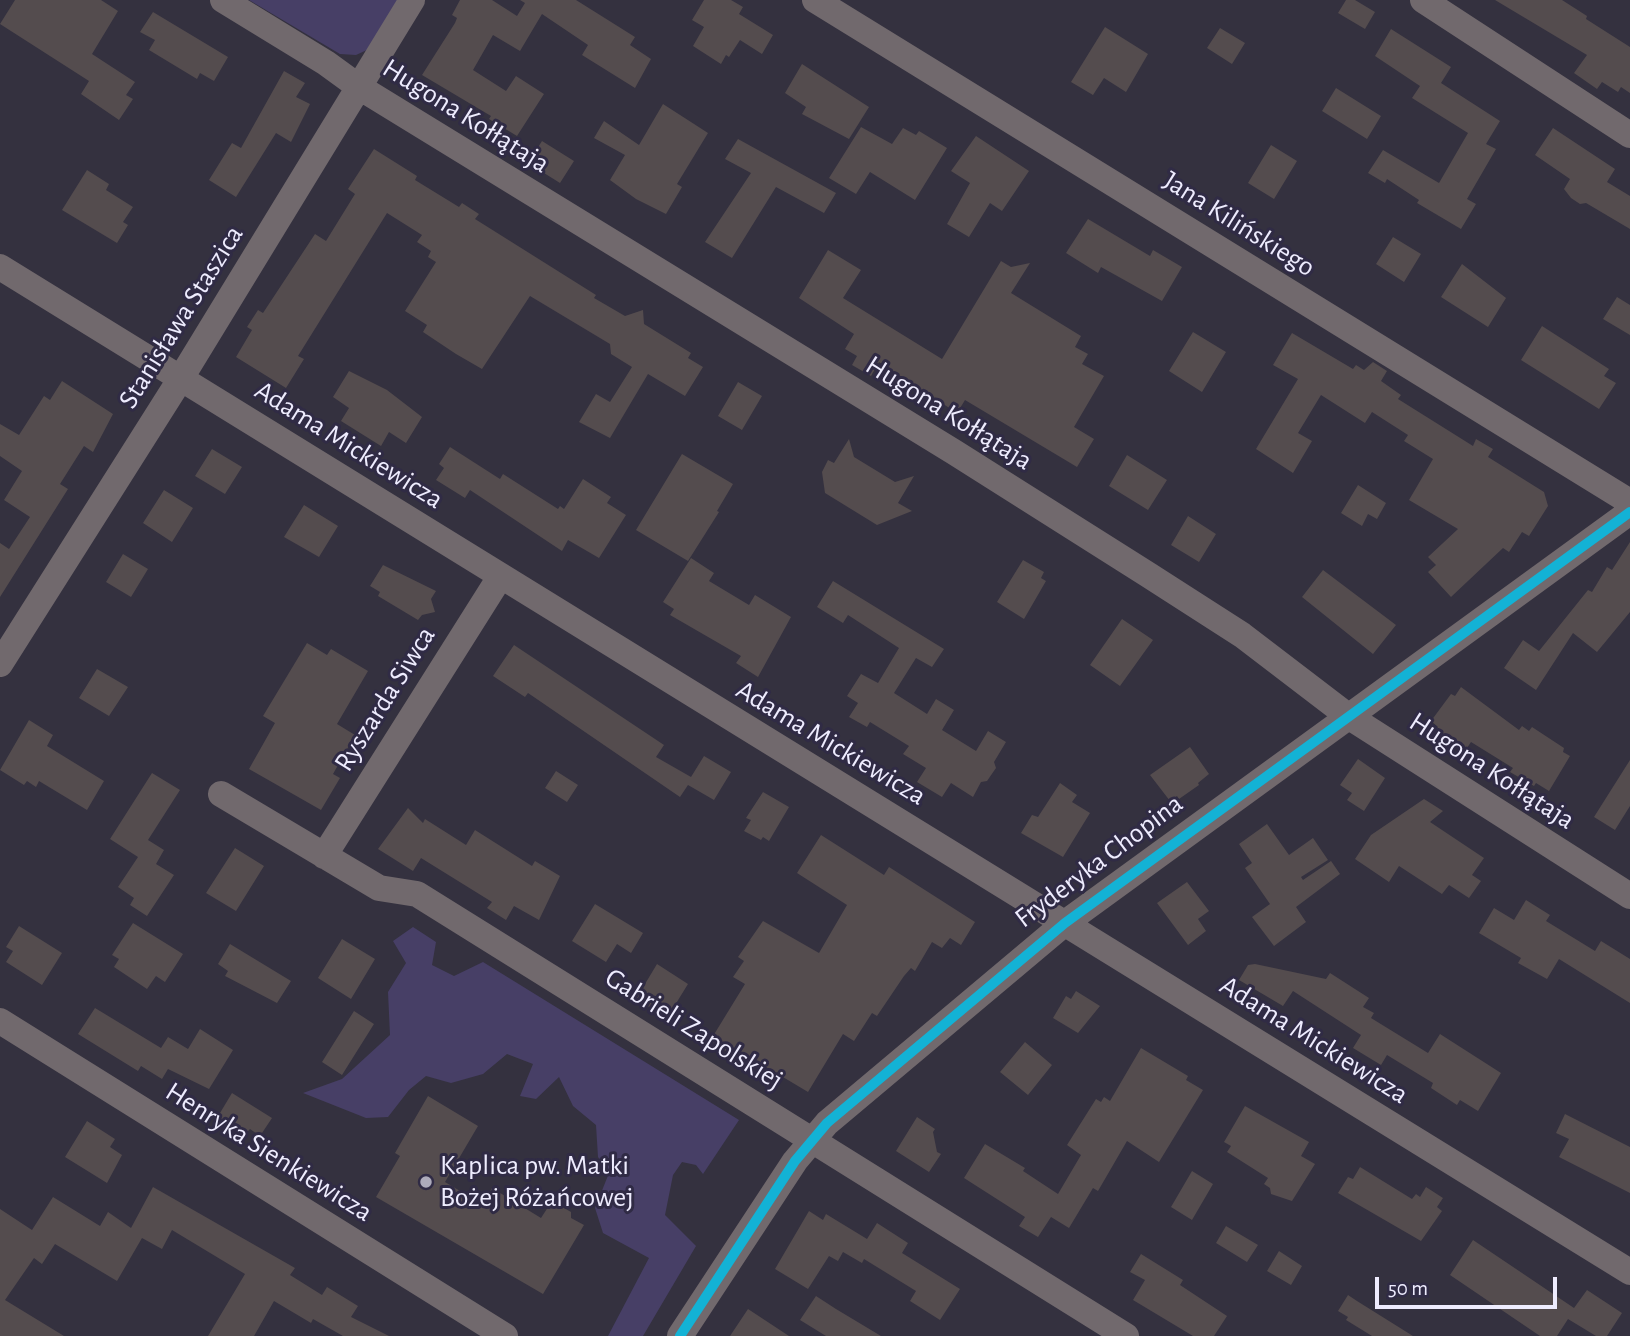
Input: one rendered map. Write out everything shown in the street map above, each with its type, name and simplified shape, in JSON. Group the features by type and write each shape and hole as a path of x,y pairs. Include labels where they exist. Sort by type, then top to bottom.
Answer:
{"street":[{"name":"Hugona Kołłątaja","path":"223,0 326,63 359,88 1242,635 1348,716 1630,896"},
{"name":"Stanisława Staszica","path":"1,661 181,378 412,0"},
{"name":"Jana Kilińskiego","path":"815,0 1630,502"},
{"path":"1423,0 1630,135"},
{"name":"Adama Mickiewicza","path":"0,267 1630,1272"},
{"name":"Fryderyka Chopina","path":"680,1336 812,1139 1065,923 1630,512"},
{"name":"Ryszarda Siwca","path":"324,856 500,577"},
{"name":"Gabrieli Zapolskiej","path":"221,794 379,888 417,894 1126,1336"},
{"name":"Henryka Sienkiewicza","path":"0,1021 505,1336"}],"shaded area":[{"path":"249,0 398,0 369,49 356,55 340,54"},
{"path":"413,927 436,942 432,965 454,976 483,962 739,1120 703,1174 696,1165 682,1162 673,1175 665,1215 696,1246 643,1336 608,1336 649,1258 603,1233 595,1208 609,1173 598,1157 596,1125 573,1106 559,1077 536,1099 520,1096 533,1064 507,1054 483,1074 451,1083 426,1076 409,1090 388,1117 366,1118 303,1093 342,1079 390,1035 388,992 406,963 393,941"}],"building":[{"path":"15,0 101,0 118,11 92,54 135,82 126,95 133,99 119,120 81,94 89,81 0,24"},
{"path":"460,0 492,0 517,16 525,3 520,0 576,0 635,37 630,45 651,59 635,88 582,55 588,45 542,14 520,51 493,35 473,70 506,91 516,76 544,94 517,136 489,119 491,116 422,75 455,23 457,18 452,15"},
{"path":"704,0 731,0 743,7 739,14 773,35 762,54 740,40 721,64 693,46 704,27 692,20"},
{"path":"1346,0 1355,0 1375,12 1365,29 1338,13"},
{"path":"1495,0 1562,0 1587,16 1586,19 1630,47 1630,93 1621,87 1618,92 1602,82 1597,89 1574,73 1587,55"},
{"path":"153,12 228,57 214,81 200,73 197,79 149,50 155,40 140,32"},
{"path":"1105,27 1148,54 1126,92 1104,78 1093,95 1071,82"},
{"path":"1220,28 1245,43 1232,64 1207,48"},
{"path":"1391,29 1451,67 1441,83 1500,121 1486,144 1496,149 1467,199 1476,204 1461,229 1417,203 1419,200 1387,179 1385,183 1368,173 1383,150 1439,183 1468,133 1412,98 1420,86 1375,56"},
{"path":"802,64 869,107 849,139 802,114 806,107 785,93"},
{"path":"284,71 305,83 296,97 310,104 291,142 276,133 236,197 209,180 232,143 241,148"},
{"path":"1336,88 1381,116 1367,139 1322,111"},
{"path":"663,104 708,133 677,184 682,187 666,214 636,199 610,180 625,155 594,138 604,121 639,145"},
{"path":"861,127 892,144 903,128 916,135 919,131 947,148 915,200 870,172 856,194 829,178"},
{"path":"1553,128 1615,169 1607,182 1630,196 1630,229 1586,203 1580,204 1571,198 1564,189 1570,179 1535,155"},
{"path":"976,136 1029,171 1002,211 990,203 969,237 947,224 970,183 951,171"},
{"path":"738,139 836,193 824,213 776,187 732,258 705,242 751,173 725,159"},
{"path":"542,141 574,161 560,183 528,163"},
{"path":"1271,145 1297,161 1274,199 1248,183"},
{"path":"374,149 417,176 415,180 459,207 462,203 479,214 475,219 596,295 594,298 625,316 643,310 644,324 691,353 688,358 703,367 685,396 648,374 610,438 579,422 596,394 610,402 632,367 611,354 610,344 530,296 482,369 456,354 423,332 427,325 405,311 436,262 428,257 431,251 417,242 422,235 387,213 298,356 304,359 286,388 236,357 252,330 247,327 258,310 263,313 315,234 326,241 355,194 348,189"},
{"path":"87,170 109,184 106,190 133,207 123,222 128,225 117,243 62,210"},
{"path":"1088,219 1150,256 1153,250 1182,267 1162,301 1101,267 1098,273 1066,253"},
{"path":"1393,237 1421,254 1404,282 1376,264"},
{"path":"828,250 861,270 843,298 942,359 1001,261 1011,267 1030,263 1011,293 1081,336 1075,347 1088,354 1082,364 1104,376 1074,427 1094,439 1077,467 965,400 957,413 879,362 871,376 852,365 857,356 845,349 854,334 799,298"},
{"path":"1462,264 1506,298 1488,327 1441,297"},
{"path":"1617,297 1630,305 1630,335 1603,319"},
{"path":"1542,326 1609,369 1604,376 1616,383 1599,409 1521,360"},
{"path":"1193,332 1226,352 1202,392 1169,371"},
{"path":"1292,333 1353,369 1356,365 1364,370 1373,362 1387,371 1381,381 1401,395 1398,399 1473,446 1476,439 1493,449 1488,457 1544,492 1548,506 1529,536 1522,532 1509,552 1503,548 1451,597 1428,572 1436,565 1428,557 1458,529 1409,500 1433,459 1404,441 1408,435 1372,412 1365,423 1321,395 1298,433 1312,441 1293,473 1256,449 1298,379 1273,365"},
{"path":"349,371 387,390 422,417 406,443 389,432 381,446 341,421 349,408 333,397"},
{"path":"62,381 113,414 93,452 84,446 60,484 68,489 0,597 0,543 9,549 30,517 4,500 22,471 0,456 0,424 19,435 44,396 50,400"},
{"path":"738,382 762,396 742,430 718,416"},
{"path":"849,439 854,457 895,482 914,476 898,503 912,511 877,525 825,493 822,472 828,460 834,463"},
{"path":"450,447 500,479 503,474 558,509 560,506 564,509 583,479 611,497 607,503 626,515 599,558 568,540 562,551 470,490 465,498 436,480 444,468 439,464"},
{"path":"212,449 242,467 225,494 195,476"},
{"path":"682,454 733,484 688,561 636,530"},
{"path":"1127,455 1167,480 1148,510 1109,486"},
{"path":"1358,485 1386,503 1377,519 1368,514 1362,526 1341,513"},
{"path":"164,490 193,508 172,542 143,523"},
{"path":"304,505 338,526 319,557 284,537"},
{"path":"1188,516 1216,534 1199,562 1171,545"},
{"path":"1630,542 1630,612 1597,652 1573,633 1536,690 1504,668 1523,640 1539,651 1588,590 1592,592 1607,567 1612,570"},
{"path":"123,554 148,569 131,597 106,582"},
{"path":"691,558 714,573 709,581 749,605 755,595 791,617 758,677 736,663 741,656 670,615 674,609 663,602"},
{"path":"1023,560 1044,572 1041,578 1046,581 1024,619 997,602"},
{"path":"383,565 436,591 431,599 435,612 422,615 418,620 378,596 380,592 370,586"},
{"path":"1323,570 1396,625 1373,654 1302,597"},
{"path":"833,581 944,649 932,667 916,658 894,693 927,714 936,699 954,710 942,730 976,751 988,731 1006,742 994,762 996,768 987,781 981,782 973,797 951,783 942,797 917,782 926,768 903,754 909,746 870,722 867,727 849,717 858,703 847,696 861,674 878,683 899,648 848,615 843,623 817,607"},
{"path":"1122,619 1153,640 1120,686 1090,665"},
{"path":"307,643 327,655 331,649 368,671 337,724 355,735 333,774 340,778 321,810 249,769 275,723 263,716"},
{"path":"514,645 664,745 656,757 691,777 704,756 731,772 714,800 688,785 680,797 528,693 525,697 493,676"},
{"path":"97,669 128,687 109,716 79,698"},
{"path":"1461,687 1519,730 1522,726 1529,731 1532,727 1564,748 1563,752 1570,756 1549,791 1510,772 1513,768 1471,742 1467,748 1437,729 1431,721 1451,694 1455,696"},
{"path":"29,720 53,735 47,746 104,781 87,810 39,781 36,787 27,781 24,785 0,770"},
{"path":"1190,747 1209,774 1179,799 1177,796 1170,801 1150,775"},
{"path":"1358,759 1385,778 1364,811 1347,800 1352,793 1340,785"},
{"path":"1630,760 1630,806 1615,830 1594,817"},
{"path":"556,771 578,785 567,802 545,788"},
{"path":"152,773 180,790 148,840 164,850 156,864 174,875 147,916 130,905 134,898 118,887 138,857 110,839"},
{"path":"1060,783 1077,795 1072,802 1090,813 1063,857 1021,833 1032,815 1038,817"},
{"path":"763,792 789,807 769,841 744,831 751,820 746,818"},
{"path":"1424,799 1443,811 1430,822 1484,858 1472,875 1481,881 1469,898 1449,885 1442,894 1399,866 1389,882 1355,859 1371,835"},
{"path":"408,808 423,823 425,819 466,845 475,830 532,866 535,861 560,876 539,920 514,906 506,920 487,908 492,902 421,858 413,871 378,849"},
{"path":"1267,824 1289,855 1313,838 1328,860 1301,877 1303,880 1331,861 1340,874 1296,907 1306,922 1274,946 1252,917 1270,904 1245,868 1252,863 1239,844"},
{"path":"821,835 884,875 889,867 975,922 961,945 950,938 942,948 932,942 915,971 911,968 904,976 877,1016 872,1013 854,1041 843,1034 808,1092 736,1049 732,1055 710,1041 745,984 733,977 744,961 738,957 763,921 819,953 847,905 797,873"},
{"path":"235,848 264,866 236,911 206,893"},
{"path":"1187,882 1209,911 1198,919 1206,931 1188,945 1157,903"},
{"path":"1526,900 1550,915 1546,921 1595,951 1601,941 1630,959 1630,1003 1559,959 1547,979 1518,963 1521,958 1479,933 1494,908 1514,920"},
{"path":"595,904 643,933 631,953 617,944 606,962 572,941"},
{"path":"133,923 183,954 165,982 156,976 147,989 114,967 119,959 112,955"},
{"path":"19,926 62,953 42,985 6,962 13,951 6,947"},
{"path":"342,939 375,959 351,999 318,978"},
{"path":"230,944 291,981 277,1003 225,976 228,971 218,964"},
{"path":"657,964 688,984 667,1018 636,999"},
{"path":"1255,964 1326,979 1330,973 1369,998 1363,1007 1374,1013 1371,1018 1428,1053 1440,1034 1501,1073 1478,1111 1460,1100 1457,1105 1431,1088 1433,1083 1387,1055 1381,1065 1353,1048 1361,1035 1293,991 1283,1006 1239,980 1248,965"},
{"path":"1076,991 1100,1006 1078,1033 1053,1018 1066,996 1071,999"},
{"path":"95,1008 161,1048 168,1037 188,1049 200,1029 233,1050 209,1089 168,1069 162,1079 141,1066 138,1071 78,1034"},
{"path":"354,1011 374,1024 342,1075 322,1062"},
{"path":"1025,1042 1052,1065 1028,1095 1000,1072"},
{"path":"1141,1048 1188,1076 1186,1080 1203,1090 1159,1162 1127,1141 1098,1191 1093,1188 1069,1228 1051,1217 1038,1237 1019,1226 1025,1217 964,1178 985,1144 1025,1168 1023,1171 1058,1194 1081,1155 1067,1145 1096,1099 1101,1102 1104,1097 1110,1101"},
{"path":"232,1093 272,1118 260,1136 250,1129 244,1135 217,1118"},
{"path":"428,1096 478,1126 445,1182 482,1204 492,1188 541,1218 552,1201 571,1212 571,1218 584,1225 543,1294 376,1197 400,1156 395,1153"},
{"path":"1245,1106 1309,1142 1301,1156 1315,1164 1292,1201 1271,1194 1270,1188 1264,1184 1268,1178 1227,1152 1231,1146 1224,1142"},
{"path":"1565,1114 1630,1147 1630,1193 1559,1157 1569,1139 1556,1133"},
{"path":"917,1117 935,1129 933,1132 937,1152 941,1154 929,1172 896,1151"},
{"path":"87,1121 115,1139 110,1147 122,1155 107,1183 65,1157"},
{"path":"1360,1167 1412,1199 1416,1194 1420,1197 1426,1187 1443,1198 1437,1207 1442,1211 1421,1241 1338,1193 1348,1177 1353,1179"},
{"path":"1192,1171 1213,1184 1192,1220 1171,1207"},
{"path":"153,1187 295,1268 290,1275 322,1295 327,1287 358,1306 351,1317 389,1336 343,1336 313,1319 311,1323 274,1301 254,1336 208,1336 245,1274 172,1230 162,1249 142,1238 117,1281 55,1244 42,1264 34,1258 5,1300 64,1336 0,1336 0,1209 32,1230 53,1197 100,1226 108,1212 131,1228"},
{"path":"809,1211 823,1220 826,1214 867,1239 877,1223 908,1243 902,1253 960,1289 940,1320 910,1301 916,1291 864,1259 862,1263 843,1252 838,1261 829,1256 808,1289 775,1269"},
{"path":"1226,1226 1258,1245 1247,1262 1216,1243"},
{"path":"1473,1240 1574,1308 1587,1290 1622,1313 1607,1336 1596,1336 1568,1319 1557,1336 1540,1336 1450,1275"},
{"path":"1279,1251 1302,1266 1291,1285 1267,1271"},
{"path":"1141,1254 1183,1280 1180,1285 1227,1316 1214,1336 1193,1336 1133,1300 1145,1280 1130,1272"},
{"path":"1348,1295 1413,1336 1372,1336 1346,1320 1348,1317 1338,1311"},
{"path":"816,1296 881,1336 826,1336 800,1320"},
{"path":"748,1309 789,1336 730,1336"}],"transit line":[{"path":"680,1336 795,1161 827,1123 1065,923 1630,512"}],"place":[{"name":"Kaplica pw. Matki Bożej Różańcowej","path":"426,1182"}]}
